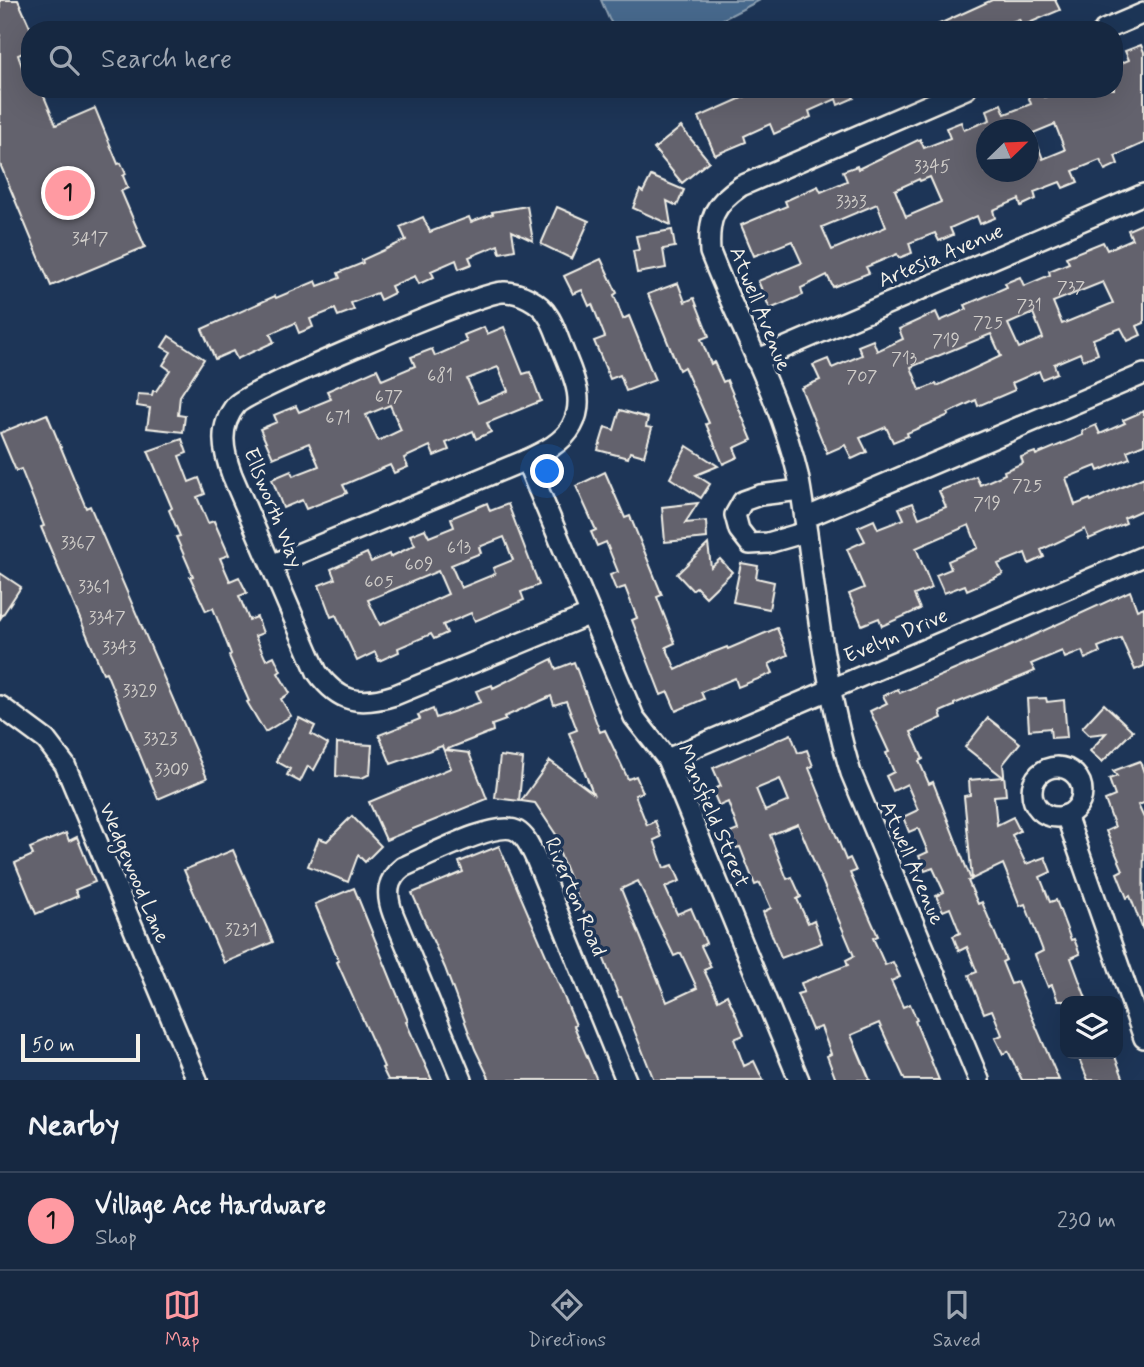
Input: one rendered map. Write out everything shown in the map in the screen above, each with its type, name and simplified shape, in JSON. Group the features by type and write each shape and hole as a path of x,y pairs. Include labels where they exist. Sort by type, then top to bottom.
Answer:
{"street":[{"path":"1123,22 1144,13"},
{"name":"Atwell Avenue","path":"944,98 741,186 725,196 716,208 709,236 710,252 788,441 800,490 831,688 850,773 979,1080"},
{"name":"Artesia Avenue","path":"756,360 1144,194"},
{"name":"Ellsworth Way","path":"271,565 526,460 566,434 577,414 579,398 548,316 535,302 521,295 504,292 467,302 247,396 236,405 226,422 223,438 225,456 271,565 317,672 328,687 341,696 356,701 376,701 395,695 591,614"},
{"path":"800,490 760,495 743,501 735,515 739,530 750,544 768,543 1144,374"},
{"name":"Mansfield Street","path":"526,460 634,717 667,759 799,1080"},
{"name":"Evelyn Drive","path":"667,759 1144,556"},
{"name":"Wedgewood Lane","path":"0,706 46,740 65,765 197,1080"},
{"path":"1066,816 1144,1038"},
{"name":"Riverton Road","path":"462,1080 388,901 390,882 394,873 402,867 488,830 509,828 525,838 536,859 626,1080"}],"water":[{"path":"601,0 760,0 719,21 609,19"}],"building":[{"path":"0,0 18,0 27,21 21,21 21,54 18,55 21,64 21,98 45,98 56,125 95,108 118,164 121,163 126,174 123,176 128,188 121,191 145,247 51,286 0,164"},
{"path":"992,0 1055,0 1060,10 1034,21 946,21"},
{"path":"1141,45 1144,52 1144,143 1115,156 1118,164 1105,170 1100,160 1073,171 1078,182 1063,188 1060,182 1034,192 1036,199 1021,206 1019,199 993,210 995,218 980,224 977,216 950,228 953,235 939,241 935,233 909,243 912,253 899,258 897,254 866,267 869,273 833,287 827,275 801,288 803,295 770,309 758,281 802,263 792,241 754,256 741,225 787,206 785,201 818,186 821,192 847,181 843,171 857,166 858,169 920,139 924,148 950,138 946,128 961,122 964,130 976,125 976,182 1039,182 1039,149 1043,159 1065,150 1055,124 1039,131 1039,119 990,119 987,110 1001,104 1005,114 1031,104 1029,98 1123,98 1123,62 1129,60 1125,51","holes":["930,177 941,202 906,217 895,190","877,204 886,227 832,250 822,227"]},
{"path":"742,98 854,98 838,105 836,99 809,111 811,117 774,134 770,124 744,136 746,142 715,155 699,117"},
{"path":"681,127 709,161 682,183 654,149"},
{"path":"651,176 684,190 677,206 667,201 671,225 633,208 640,190 643,192"},
{"path":"527,206 533,241 512,231 515,250 500,253 498,245 469,257 472,264 459,269 456,260 431,271 434,277 419,284 415,276 391,286 394,293 380,300 377,293 351,303 354,310 338,316 335,309 310,319 313,327 299,333 295,323 270,334 274,342 237,359 233,351 215,359 202,329 275,296 276,298 316,281 318,286 340,278 338,273 406,240 400,227 423,217 430,232 469,217 471,222 493,214 492,212"},
{"path":"557,207 589,221 572,259 541,244"},
{"path":"1144,223 1144,323 1137,326 1141,335 1128,341 1121,328 1093,339 1098,354 1083,360 1080,353 1054,364 1057,373 1042,379 1039,371 1012,383 1015,390 978,406 976,400 893,442 886,427 860,438 867,452 852,459 845,445 827,453 801,388 820,380 813,365 828,359 832,368 862,355 858,346 873,340 877,351 903,339 899,329 936,312 940,321 967,309 965,305 1007,287 1005,283 1020,277 1024,286 1050,275 1049,271 1069,263 1066,257 1103,242 1107,250 1132,239 1128,230","holes":["1103,282 1113,303 1062,324 1053,302","1033,313 1043,338 1019,348 1008,324","991,334 1001,356 937,386 936,384 920,390 911,367"]},
{"path":"672,230 675,247 663,249 666,268 637,273 633,251 639,250 636,236"},
{"path":"601,259 617,293 614,295 623,319 629,316 655,380 626,391 620,375 610,379 594,341 605,337 592,304 589,306 582,290 573,294 564,276"},
{"path":"678,283 685,302 694,298 709,336 701,339 711,364 714,362 723,382 727,380 752,440 734,448 738,457 723,464 706,424 709,423 684,367 679,370 648,294"},
{"path":"484,327 487,334 504,327 523,374 530,372 541,401 487,423 491,432 476,439 473,431 446,443 449,450 434,456 430,446 404,458 408,467 394,473 390,465 343,485 347,493 306,509 302,500 283,508 272,479 291,471 293,476 319,466 309,443 273,458 260,429 277,422 274,415 296,406 299,412 331,399 327,391 377,369 382,380 415,366 411,357 432,349 435,356 467,342 464,335","holes":["498,367 508,391 478,403 467,379","390,405 401,430 378,441 366,415"]},
{"path":"169,336 204,359 180,396 178,415 185,416 183,432 147,428 150,408 137,406 138,394 152,395 170,370 163,365 171,352 162,347"},
{"path":"620,410 648,418 646,427 652,428 644,456 630,452 628,458 598,450 605,427 614,430"},
{"path":"1144,411 1144,444 1127,451 1130,458 1098,471 1096,466 1066,478 1075,505 1090,499 1091,501 1144,477 1144,509 1124,518 1126,523 1089,539 1085,529 1041,550 1044,557 1029,564 1025,553 998,564 1003,574 967,590 965,585 944,593 936,575 951,569 948,561 978,548 969,525 916,548 932,588 914,595 920,609 882,626 879,618 862,625 849,594 864,588 847,549 865,541 858,527 874,520 878,529 904,519 899,508 913,503 919,518 946,507 939,491 976,476 980,485 1023,463 1021,457 1035,452 1036,455 1083,435 1082,431 1096,425 1100,434"},
{"path":"47,414 86,508 90,506 207,778 158,799 106,672 103,673 41,527 44,526 21,469 16,471 0,433"},
{"path":"182,439 187,453 179,456 189,482 199,478 205,494 197,497 208,523 214,521 229,555 220,558 230,581 239,577 247,593 239,596 249,620 257,617 263,633 255,636 266,660 274,656 281,671 278,673 290,693 281,699 291,716 265,732 247,702 249,701 229,656 231,654 213,608 206,611 190,577 193,576 176,537 180,536 169,510 172,508 148,451"},
{"path":"687,446 718,466 696,475 710,484 701,498 670,478"},
{"path":"605,472 625,518 630,516 662,595 657,597 675,643 666,647 676,670 709,654 727,647 728,649 777,628 788,655 769,664 773,673 738,687 735,678 701,692 704,699 676,711 668,692 661,695 632,620 637,618 625,587 616,590 610,575 618,572 606,542 597,546 591,532 596,530 576,486"},
{"path":"487,503 490,511 508,504 539,585 521,592 524,600 475,621 471,613 443,625 447,633 434,639 431,634 398,648 399,652 379,661 375,652 357,661 336,615 331,617 319,585 335,579 331,569 367,553 371,562 389,554 390,557 415,545 410,535 425,529 429,537 454,527 451,518","holes":["504,537 513,560 493,568 495,574 461,588 451,565 481,553 479,547","438,571 448,594 380,625 368,600"]},
{"path":"698,503 685,523 706,521 707,538 665,542 662,507"},
{"path":"708,544 711,567 720,559 732,572 706,597 696,587 692,590 677,574"},
{"path":"741,563 758,566 756,578 774,582 769,609 733,602"},
{"path":"0,573 21,587 0,619"},
{"path":"1130,591 1137,610 1144,607 1144,666 1135,670 1121,638 1098,647 1100,652 1085,659 1082,651 1065,658 1062,651 1031,664 1035,671 954,704 940,712 942,718 911,732 923,759 919,761 929,784 933,782 971,880 968,881 978,904 982,902 1006,960 1002,962 1011,984 1017,982 1059,1080 1022,1080 1008,1051 1003,1054 995,1038 1002,1035 992,1010 984,1013 969,975 977,972 967,947 959,951 953,936 960,933 950,908 943,911 936,896 944,892 933,868 925,871 919,856 928,852 918,828 909,832 903,817 918,810 907,784 893,791 886,776 894,772 886,753 889,752 870,711 887,703 883,696 898,689 900,693"},
{"path":"552,659 556,669 574,662 600,732 605,730 628,779 636,776 643,792 635,795 647,825 655,821 661,837 654,840 664,868 673,865 680,881 665,887 677,914 691,908 706,943 701,946 711,967 704,970 718,1000 727,995 744,1035 734,1039 744,1066 754,1061 763,1080 654,1080 576,895 555,841 559,839 535,803 521,801 550,761 593,793 569,733 577,730 566,701 554,705 551,696 504,717 506,720 492,725 493,731 445,750 469,753 487,799 386,840 369,802 451,768 442,746 391,764 379,735 420,719 418,715 433,709 436,718 481,702 476,691 492,685 493,688","holes":["638,881 674,956 681,953 697,988 667,1002 621,889"]},
{"path":"1046,698 1047,702 1064,700 1067,737 1051,738 1050,728 1029,730 1027,699"},
{"path":"1104,704 1133,731 1102,762 1090,751 1106,733 1089,735 1082,728"},
{"path":"299,718 315,726 311,734 328,744 314,770 308,766 300,782 287,775 290,769 276,761"},
{"path":"988,718 1020,743 1003,764 1006,795 994,796 997,825 1013,817 1020,831 1012,835 1026,864 1045,857 1051,872 1040,877 1050,902 1056,900 1071,940 1074,939 1080,954 1071,958 1085,996 1060,996 1058,1001 1052,985 1048,987 1035,955 1043,951 1025,904 1020,906 1003,864 972,879 964,796 970,795 969,780 1003,777 965,747"},
{"path":"791,734 798,753 807,750 813,766 809,768 846,860 850,858 856,871 850,873 878,936 873,938 885,965 893,962 900,977 891,981 903,1007 910,1004 939,1080 905,1080 879,1023 851,1035 870,1080 836,1080 827,1056 831,1054 821,1027 812,1030 797,994 804,992 801,983 848,965 846,960 854,956 798,824 770,835 787,879 792,877 801,897 797,899 808,923 814,920 822,943 781,958 763,912 771,908 760,883 755,885 740,847 736,848 730,833 738,830 728,802 719,806 712,790 721,786 713,768","holes":["780,779 789,801 765,811 756,789"]},
{"path":"337,743 372,745 370,774 362,778 336,776"},
{"path":"500,756 523,759 519,801 495,798"},
{"path":"1140,761 1144,773 1144,803 1138,805 1144,818 1143,930 1130,896 1127,898 1117,873 1123,870 1106,831 1115,827 1105,800 1115,796 1109,779 1117,776 1113,771"},
{"path":"352,816 381,846 365,862 358,855 348,882 308,866 319,838 327,841"},
{"path":"66,833 69,841 77,837 95,882 75,890 78,896 36,914 15,863 33,855 30,848"},
{"path":"499,846 597,1080 490,1080 475,1049 445,968 412,893 463,872 459,862"},
{"path":"233,850 273,942 224,963 184,870"},
{"path":"354,888 408,1021 406,1022 432,1080 388,1080 337,962 339,961 315,904"},
{"path":"1079,1059 1116,1059 1124,1080 1088,1080"}],"place":[{"name":"Village Ace Hardware","path":"68,193"}]}
